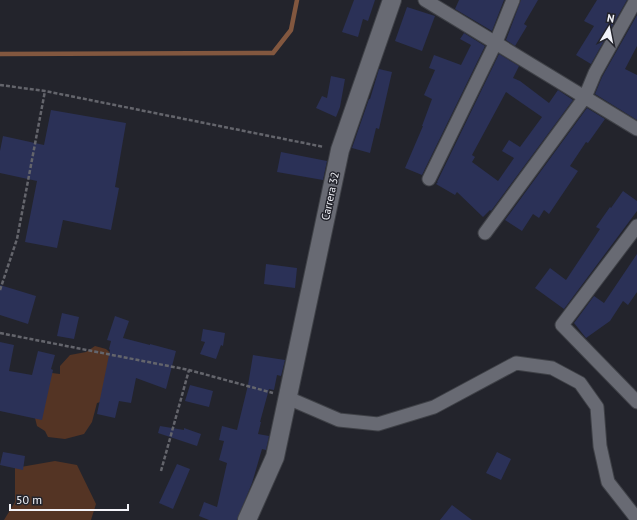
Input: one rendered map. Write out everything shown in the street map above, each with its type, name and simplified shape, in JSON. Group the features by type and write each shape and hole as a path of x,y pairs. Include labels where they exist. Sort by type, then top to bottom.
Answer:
{"main road":[{"name":"Carrera 32","path":"247,520 275,457 340,150 392,0"}],"street":[{"path":"425,0 637,129"},
{"path":"429,179 496,42 513,0"},
{"path":"485,233 585,97 595,73 636,0"},
{"path":"637,226 562,325 637,402"},
{"path":"288,398 339,420 378,424 434,407 516,363 552,368 580,383 597,407 600,446 608,482 637,519"}],"path":[{"path":"0,85 45,91 340,150"},
{"path":"0,290 17,240 45,91"},
{"path":"0,333 189,370 288,398"},
{"path":"161,471 189,370"}],"shaded area":[{"path":"95,346 106,349 120,362 111,399 97,403 92,422 84,434 65,439 48,437 45,431 37,426 35,418 52,373 60,374 60,366 70,355 86,352"},
{"path":"55,461 77,465 96,504 91,520 4,520 15,502 15,468"}],"building":[{"path":"354,0 375,0 368,21 363,19 358,37 342,32"},
{"path":"459,0 504,0 492,31 455,9"},
{"path":"521,0 538,0 524,24 527,26 515,46 506,40"},
{"path":"597,0 627,0 591,64 576,55 594,26 584,21"},
{"path":"407,7 435,16 422,51 395,41"},
{"path":"637,15 637,46 625,69 637,75 637,120 595,94 602,77"},
{"path":"464,33 485,46 422,175 405,168 423,126 432,99 424,95 435,70 429,68 434,55 461,65 471,45 460,39"},
{"path":"499,54 519,66 513,78 520,81 549,103 558,90 573,100 491,211 490,210 483,217 457,192 455,195 436,184","holes":["506,92 542,117 520,147 509,140 502,151 514,158 498,181 472,162 475,157 472,155"]},
{"path":"379,69 392,72 379,129 376,128 370,153 352,148"},
{"path":"331,76 345,79 340,107 336,117 316,108 322,96 327,98"},
{"path":"587,108 605,119 588,143 586,142 570,166 578,171 549,214 544,210 539,218 533,214 522,231 505,220"},
{"path":"51,110 126,123 115,187 119,188 111,230 63,220 57,248 25,242 37,181 0,173 0,151 3,136 44,145"},
{"path":"281,152 327,161 323,180 277,172"},
{"path":"623,191 637,201 637,211 564,309 535,288 550,268 566,280 600,229 596,227"},
{"path":"637,254 637,292 628,305 623,301 610,321 586,338 574,323 594,296 604,303"},
{"path":"266,264 297,268 295,288 264,284"},
{"path":"0,285 36,296 28,324 0,315"},
{"path":"62,313 79,317 74,339 57,336"},
{"path":"115,316 129,321 123,338 176,351 166,389 136,378 131,403 119,401 115,418 97,414 110,350 111,341 107,340"},
{"path":"203,329 225,333 223,346 221,345 216,359 200,354 205,342 201,341"},
{"path":"0,342 14,345 9,371 32,375 38,351 55,355 42,420 0,411"},
{"path":"253,355 285,360 281,376 277,375 274,390 269,389 260,422 258,434 269,436 266,450 262,449 252,483 237,520 209,520 199,516 204,502 217,507 227,463 219,460 224,441 219,440 222,426 237,430 248,385"},
{"path":"190,385 213,391 209,407 185,401"},
{"path":"160,426 184,430 184,428 201,434 197,446 158,433"},
{"path":"3,452 25,456 23,470 0,465"},
{"path":"497,452 511,459 501,480 486,473"},
{"path":"177,464 190,469 173,509 159,503"},
{"path":"452,505 472,520 440,520"}],"waterway":[{"path":"0,54 273,53 291,30 297,0"}]}
